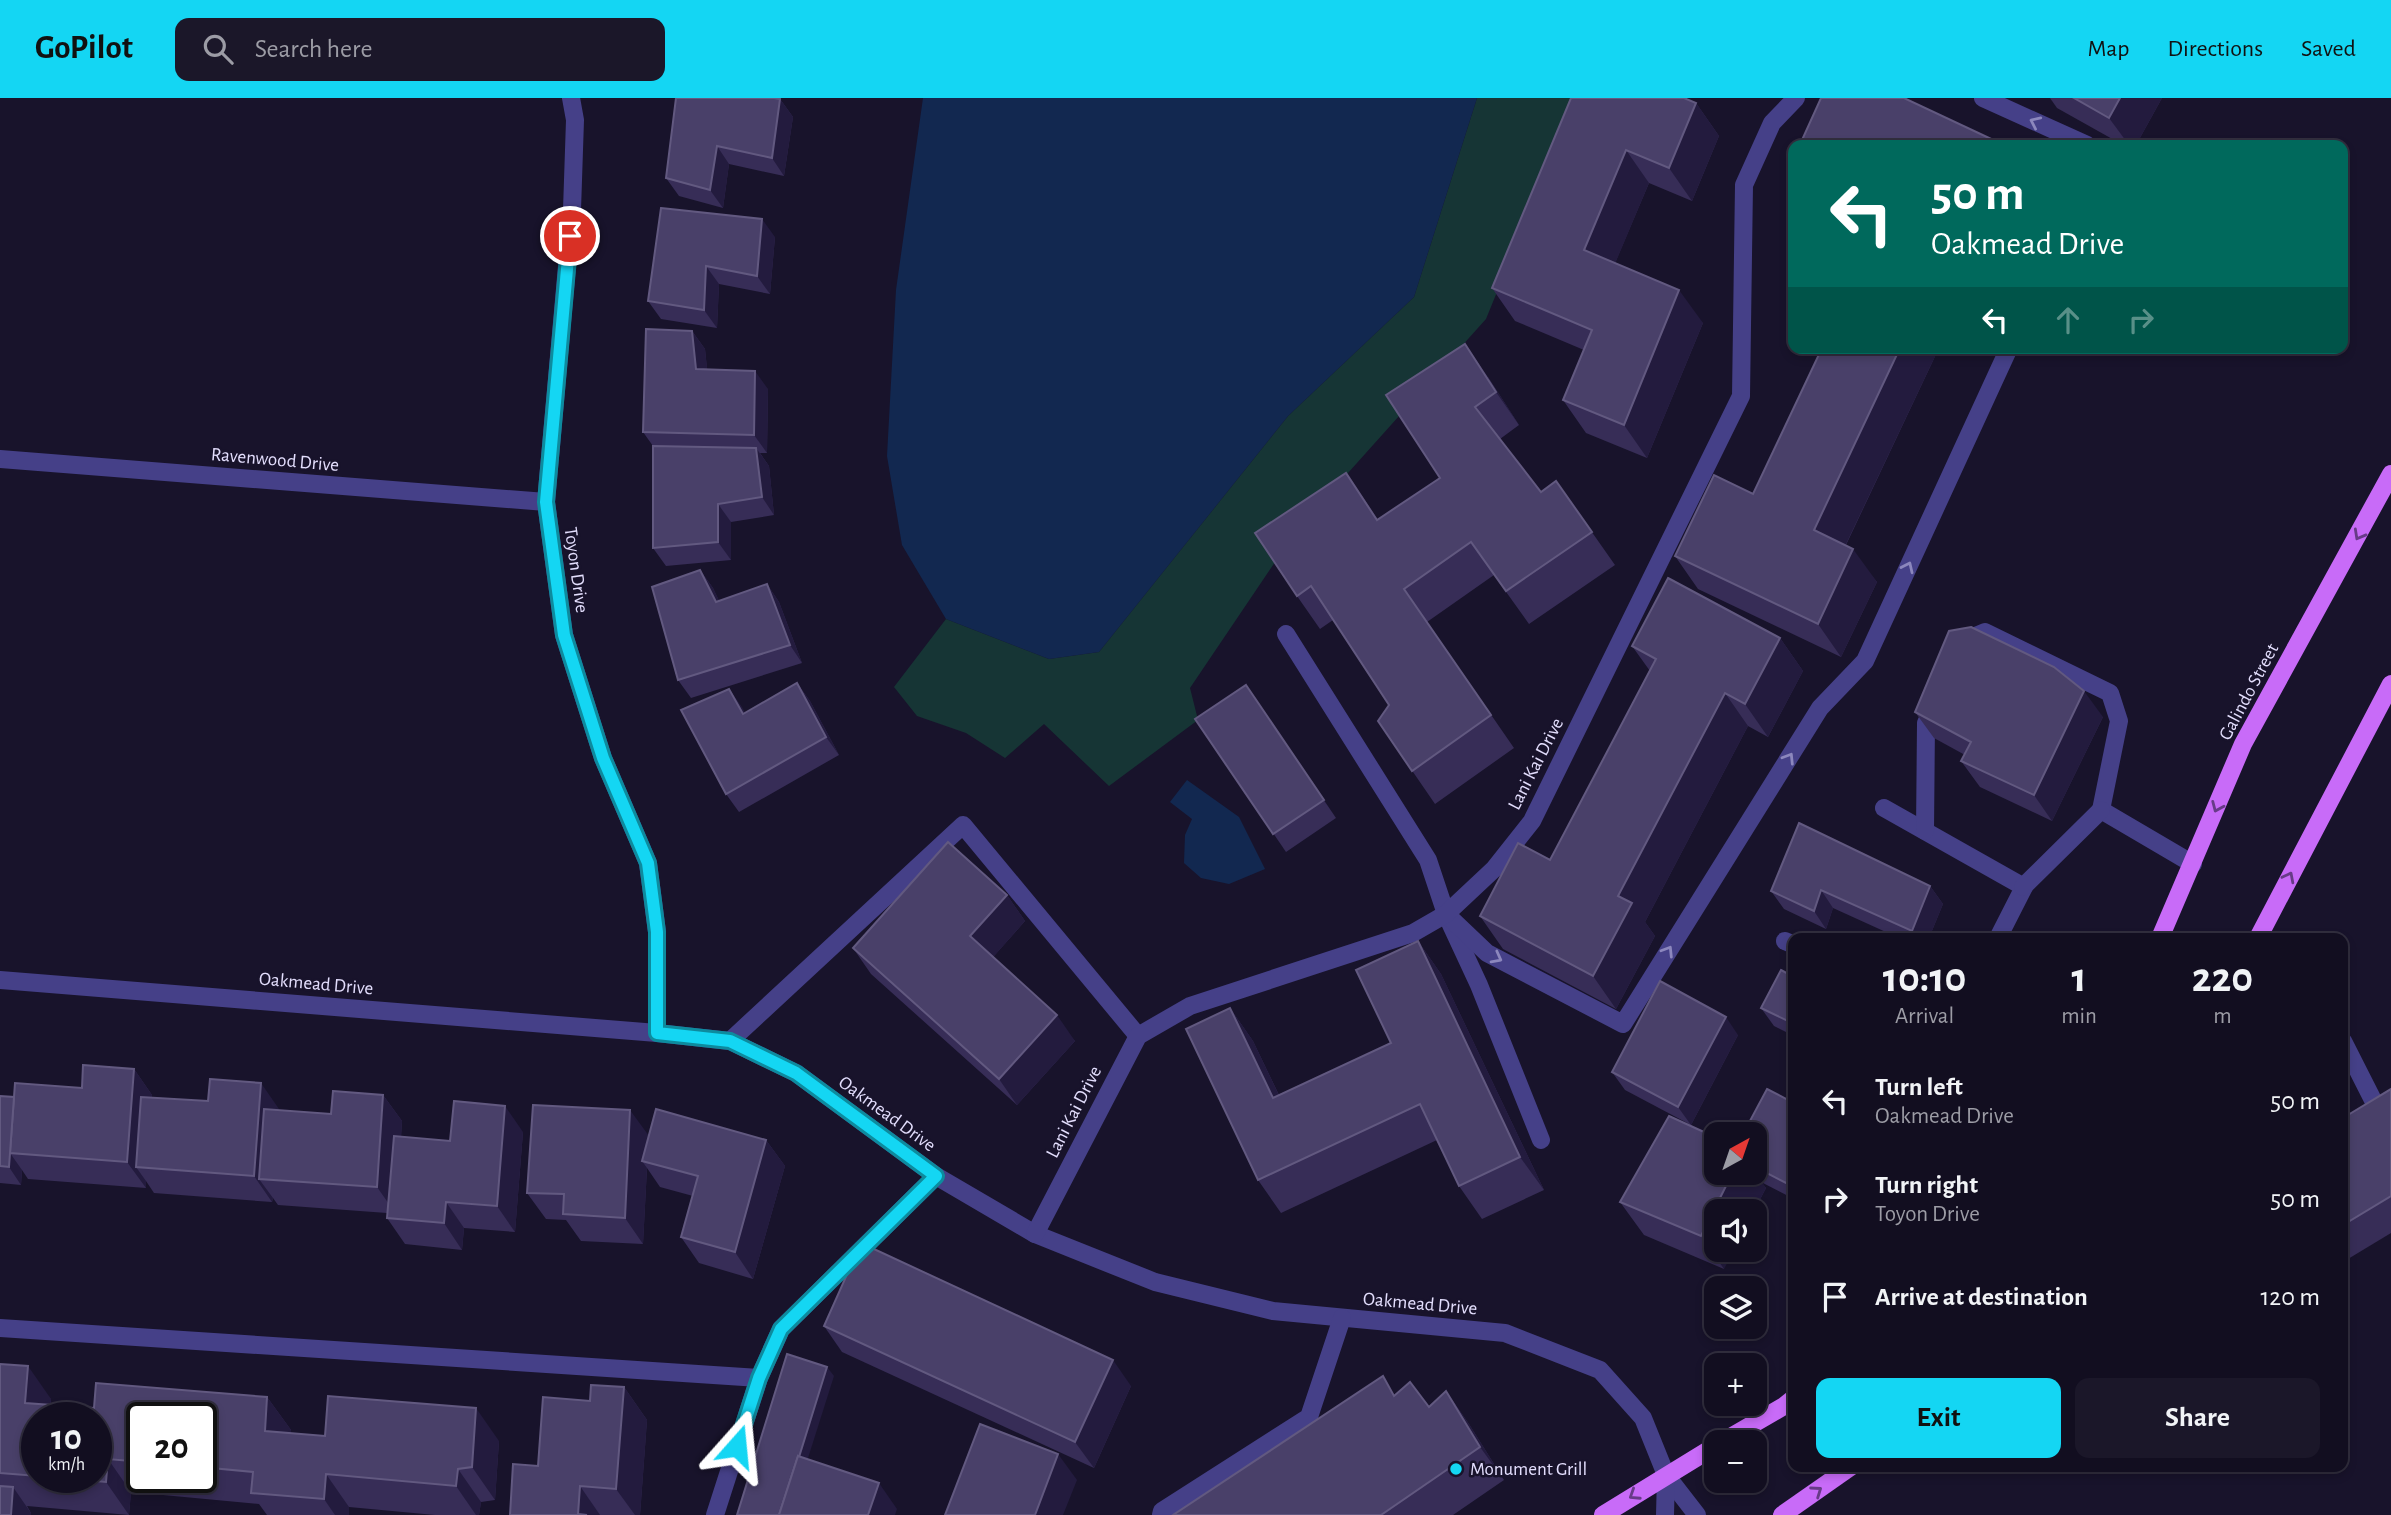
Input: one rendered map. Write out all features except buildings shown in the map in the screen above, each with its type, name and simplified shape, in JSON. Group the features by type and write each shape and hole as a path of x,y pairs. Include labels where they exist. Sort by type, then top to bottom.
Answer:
{"main road":[{"name":"Galindo Street","path":"2162,933 2244,744 2386,496 2391,474"},
{"path":"2261,933 2391,684"},
{"path":"1742,1430 1788,1403"},
{"path":"1603,1515 1704,1453"},
{"path":"1782,1515 1843,1472"}],"street":[{"name":"Toyon Drive","path":"571,98 575,120 572,210 546,502 564,635 603,758 648,863 657,932 657,1033"},
{"name":"Lani Kai Drive","path":"1035,1234 1138,1036 1190,1006 1413,933 1446,914 1494,869 1532,821 1741,396 1744,185 1772,123 1796,98"},
{"path":"1983,98 2076,140"},
{"path":"1446,914 1487,954 1623,1024 1820,708 1865,661 2006,354"},
{"name":"Ravenwood Drive","path":"0,459 546,502"},
{"path":"1954,663 1966,640 1985,632 2110,693 2119,721 2109,759 2101,810 2023,887 2000,933"},
{"path":"1286,634 1428,860 1446,914 1479,985 1541,1140"},
{"path":"1925,831 1926,723 1943,687"},
{"path":"1884,808 2023,887"},
{"path":"2101,810 2193,864"},
{"path":"730,1041 963,825 1138,1036"},
{"name":"Oakmead Drive","path":"0,980 730,1041 796,1073 936,1176 1035,1234 1155,1282 1273,1311 1505,1333 1600,1370 1643,1418 1666,1475"},
{"path":"2348,1051 2378,1110"},
{"path":"715,1515 759,1378 781,1329 936,1176"},
{"path":"1161,1515 1162,1511 1309,1417 1342,1318"},
{"path":"0,1328 759,1378"},
{"path":"1665,1515 1666,1475"},
{"path":"1666,1475 1697,1515"}],"green space":[{"path":"1477,98 1576,98 1486,319 1296,531 1190,688 1198,720 1109,786 1044,724 1005,758 966,733 917,716 894,687 946,619 1049,659 1099,652 1288,416 1414,297"}],"water":[{"path":"923,98 1477,98 1414,297 1288,416 1099,652 1049,659 946,619 902,545 887,456 896,290"},
{"path":"1187,780 1239,817 1265,869 1229,884 1201,878 1184,863 1185,835 1192,819 1170,802"}],"place":[{"name":"Monument Grill","path":"1456,1469"}],"route":[{"path":"570,236 546,502 564,635 603,758 648,863 657,932 657,1033 730,1041 796,1073 936,1176 781,1329 759,1378 737,1446"}]}
